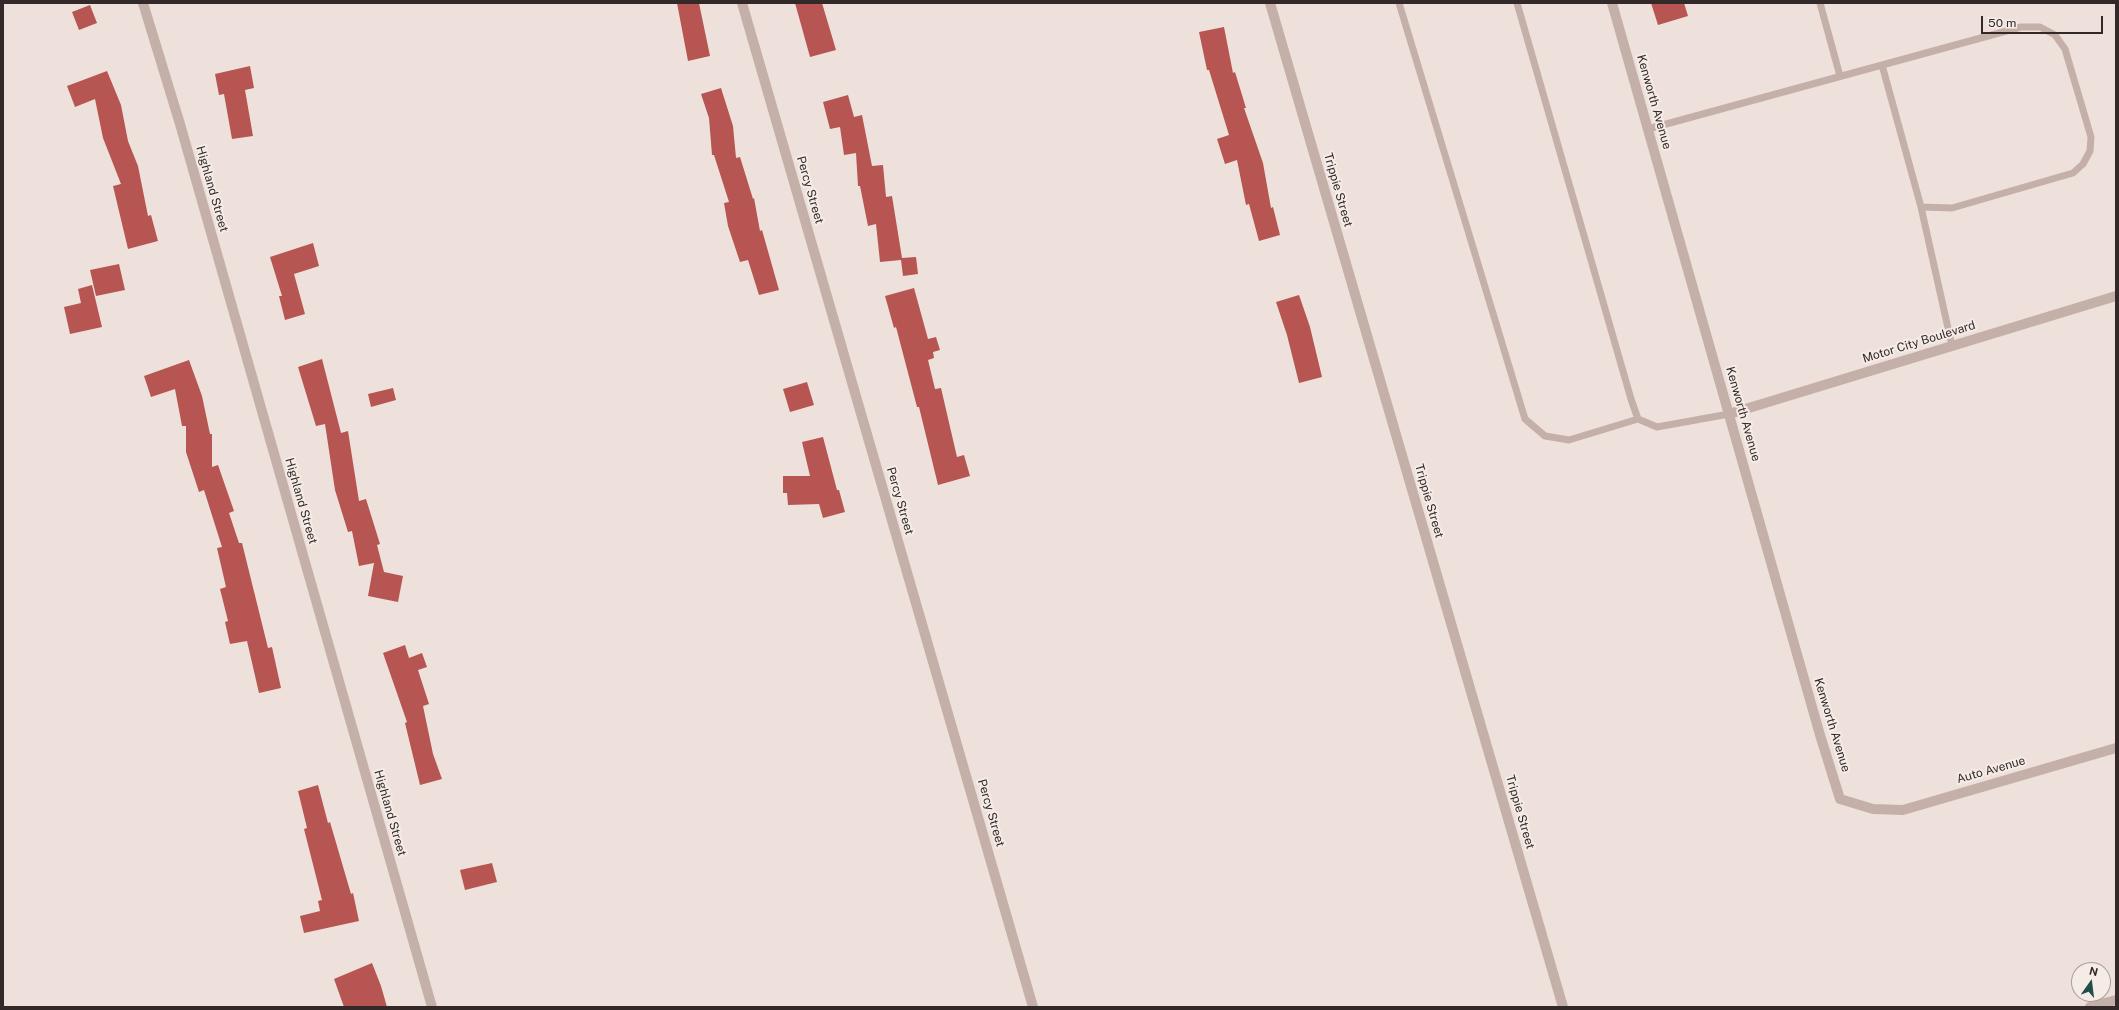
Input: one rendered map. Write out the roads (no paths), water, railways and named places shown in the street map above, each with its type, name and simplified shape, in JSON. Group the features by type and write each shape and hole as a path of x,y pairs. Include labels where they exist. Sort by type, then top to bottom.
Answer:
{"street":[{"name":"Highland Street","path":"143,3 180,124 432,1007"},
{"name":"Percy Street","path":"742,3 1033,1007"},
{"name":"Trippie Street","path":"1270,3 1563,1007"},
{"name":"Kenworth Avenue","path":"1612,3 1818,727 1840,799 1873,809"},
{"name":"Motor City Boulevard","path":"1729,414 2116,296"},
{"name":"Auto Avenue","path":"1873,809 1903,810 2116,748"},
{"path":"2090,1007 2116,1000"}],"lane":[{"path":"1399,3 1526,419 1545,436 1569,440 1638,418 1658,427 1729,414"},
{"path":"1517,3 1631,399 1638,418"},
{"path":"1821,6 1840,76"},
{"path":"1648,129 2021,27 2040,27 2055,35 2065,50 2091,137 2090,151 2083,164 2073,172 1952,208 1921,206"},
{"path":"1882,65 1921,206 1952,346"}]}
